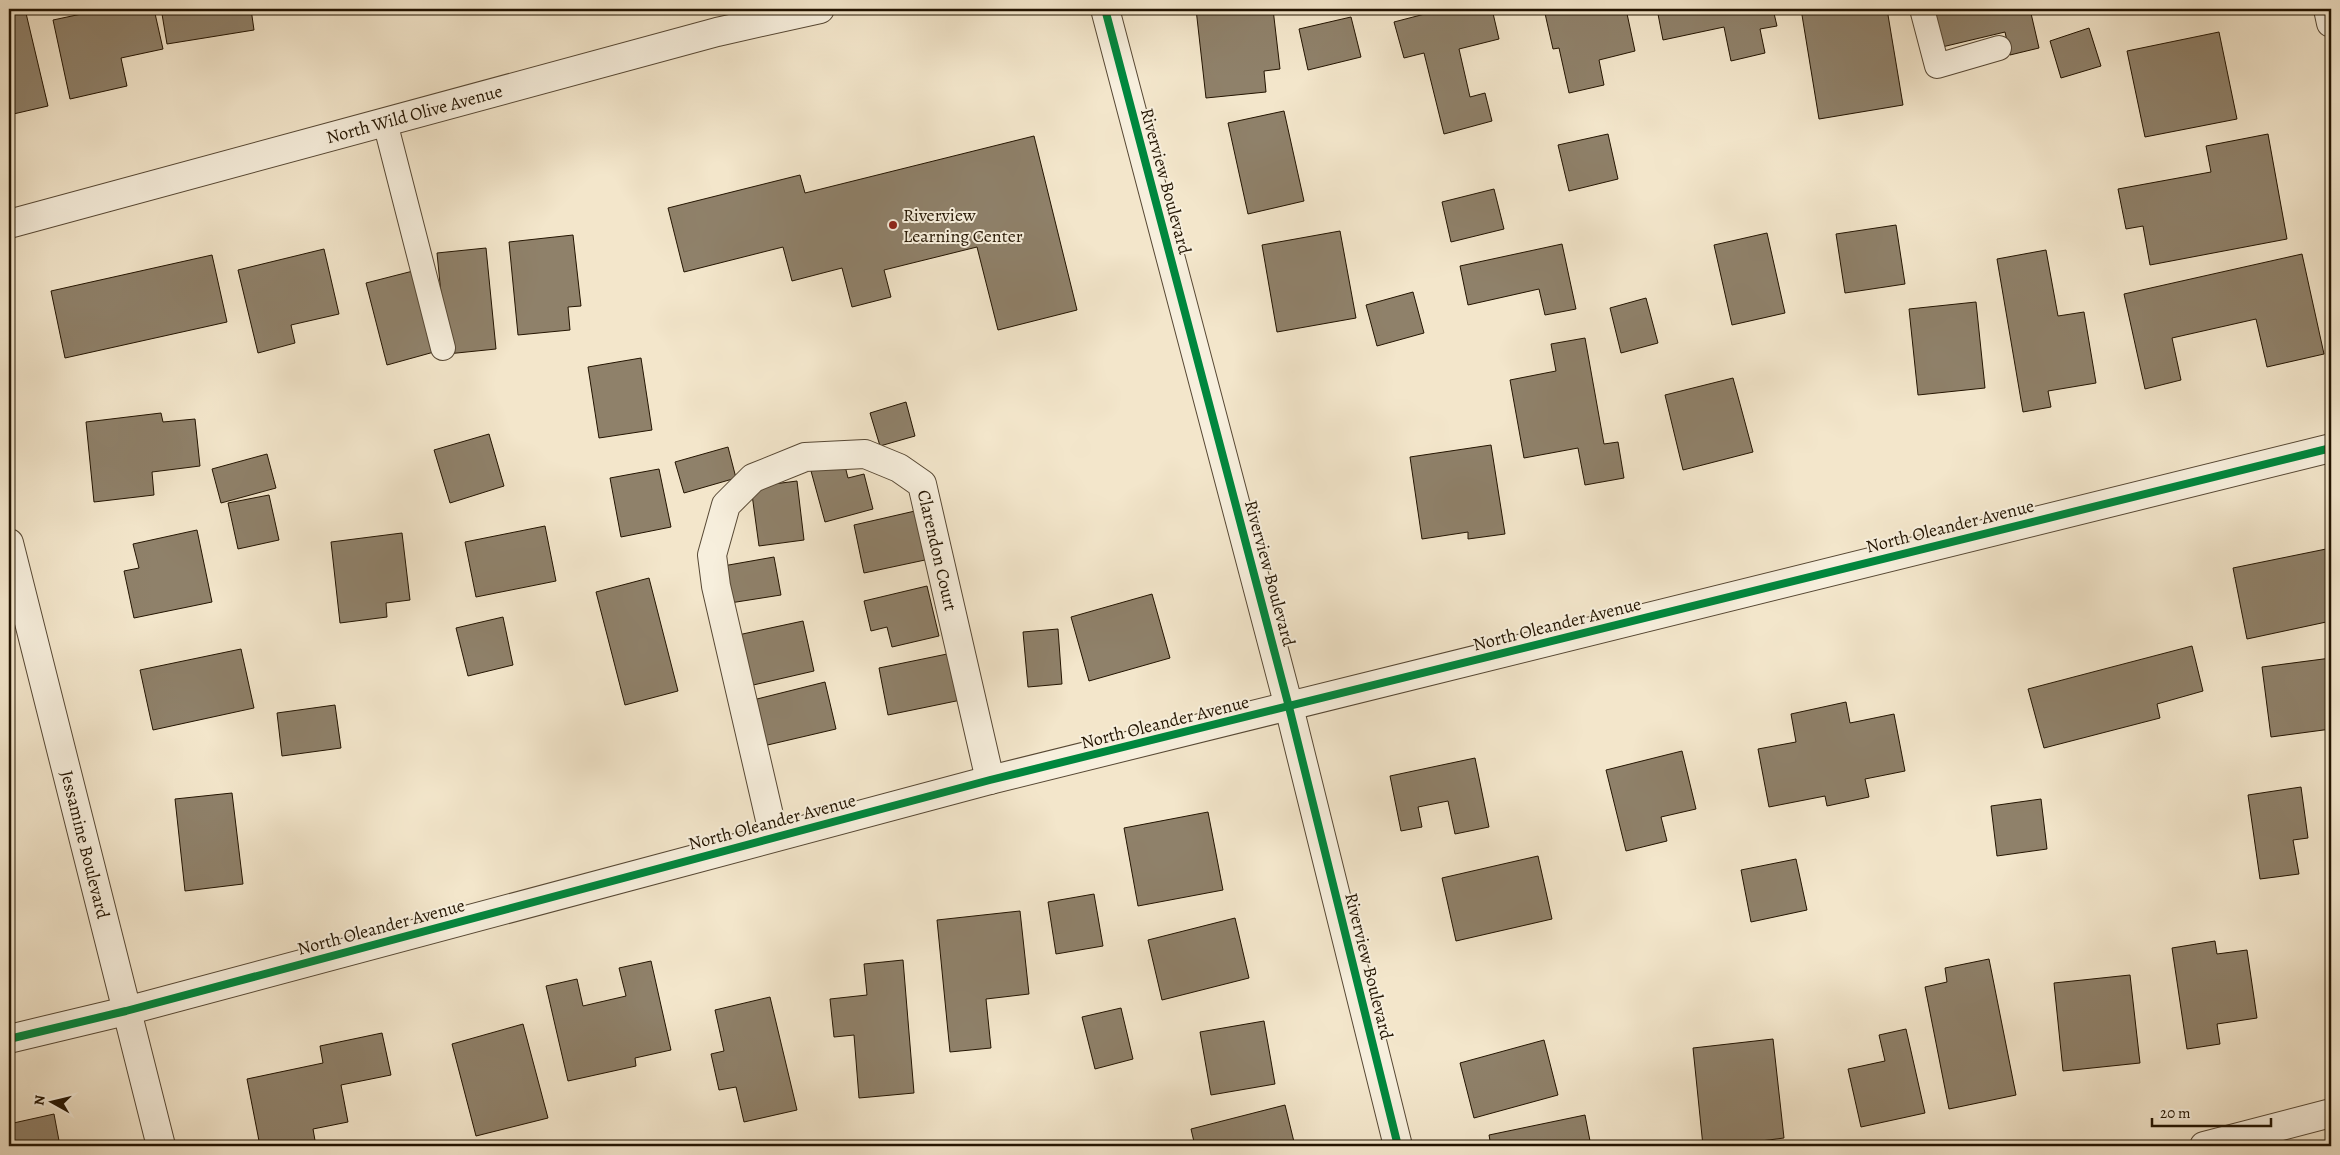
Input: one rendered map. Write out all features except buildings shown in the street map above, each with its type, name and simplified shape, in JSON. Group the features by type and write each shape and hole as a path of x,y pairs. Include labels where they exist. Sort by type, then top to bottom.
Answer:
{"street":[{"name":"North Wild Olive Avenue","path":"9,224 717,32 820,9"},
{"name":"Riverview Boulevard","path":"1105,9 1289,707 1398,1146"},
{"path":"2328,9 2331,23"},
{"name":"North Oleander Avenue","path":"9,1039 126,1011 990,780 2331,448"},
{"name":"Clarendon Court","path":"774,837 716,586 712,555 726,505 753,478 805,457 864,454 899,468 922,484 990,780"},
{"name":"Jessamine Boulevard","path":"9,543 161,1146"},
{"path":"2204,1146 2331,1113"}],"lane":[{"path":"1922,9 1937,66 1999,48"},
{"path":"385,122 443,348"}],"cycle path":[{"path":"1105,9 1289,707 1398,1146"},
{"path":"9,1039 126,1011 990,780 2331,448"}],"place":[{"name":"Riverview Learning Center","path":"893,225"}]}
